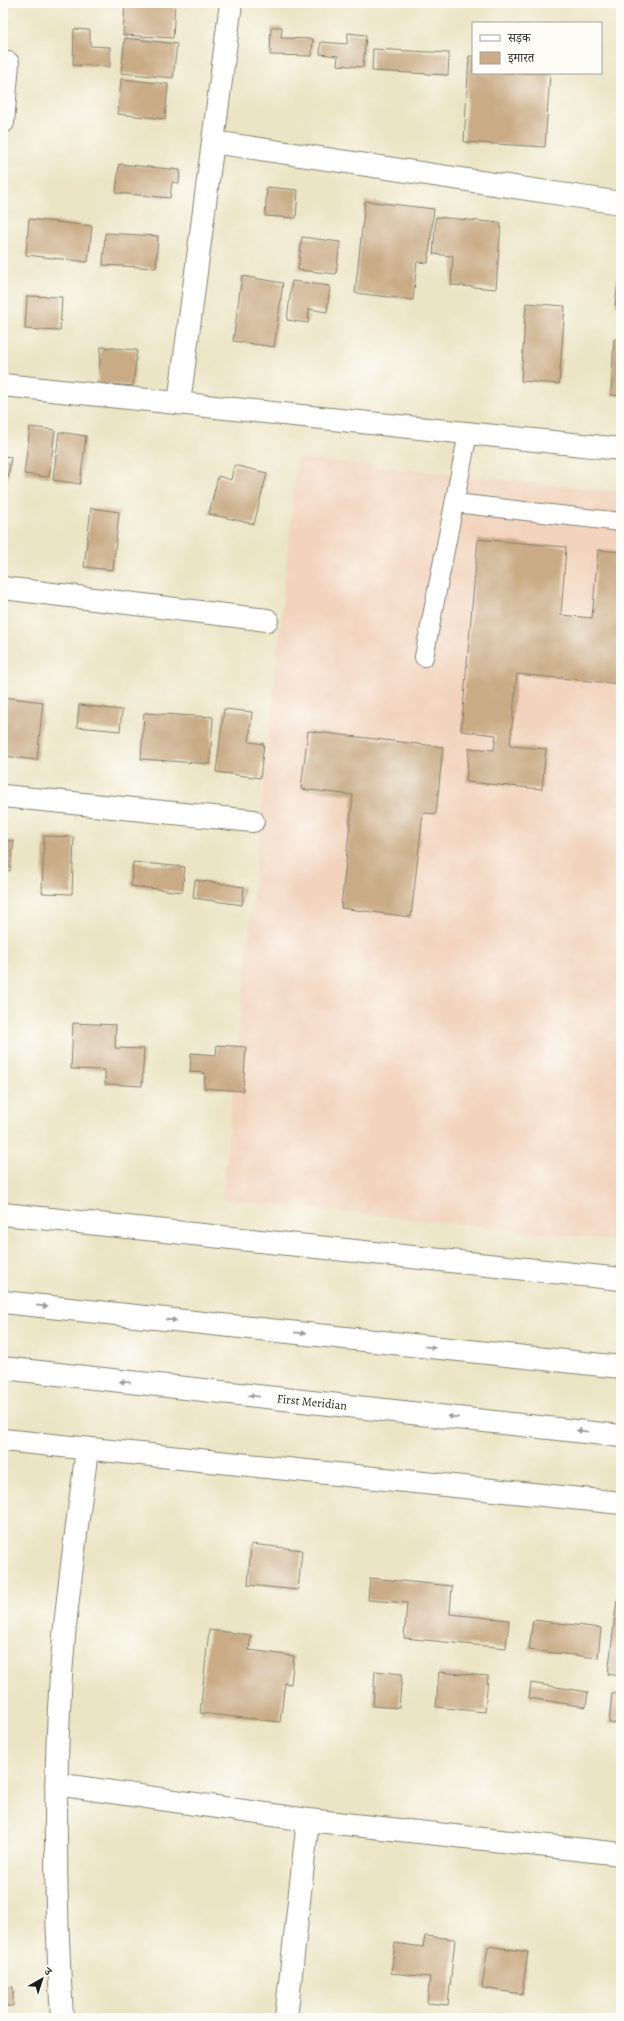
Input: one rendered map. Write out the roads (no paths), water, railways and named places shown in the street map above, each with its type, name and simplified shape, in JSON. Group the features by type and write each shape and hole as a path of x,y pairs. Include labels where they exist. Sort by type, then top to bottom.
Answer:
{"street":[{"path":"179,403 231,3"},
{"path":"3,122 8,63"},
{"path":"213,142 621,203"},
{"path":"3,385 621,449"},
{"path":"3,588 267,620"},
{"path":"3,796 253,821"},
{"path":"3,1214 621,1279"},
{"path":"3,1302 621,1367"},
{"name":"First Meridian","path":"3,1368 621,1436"},
{"path":"3,1440 87,1450 621,1503"},
{"path":"62,2018 58,1959 56,1784 64,1636 87,1450"},
{"path":"56,1784 308,1820 621,1854"},
{"path":"286,2018 308,1820"}],"lane":[{"path":"424,657 468,433"},
{"path":"455,503 621,522"}]}
